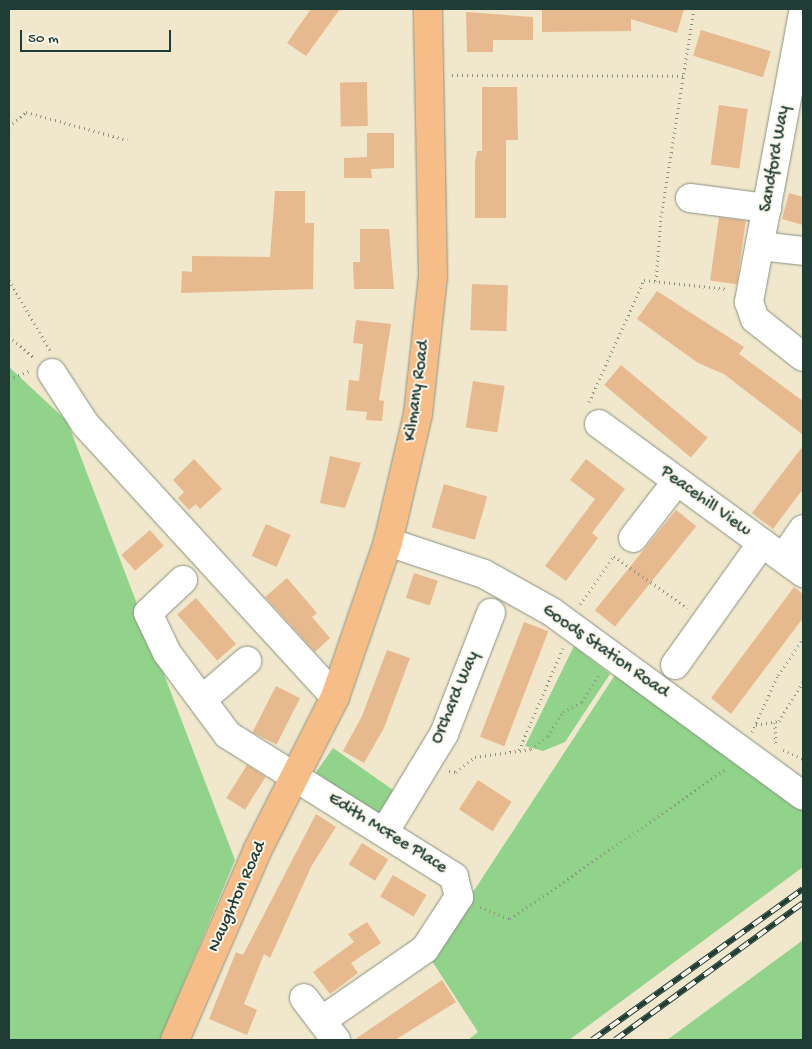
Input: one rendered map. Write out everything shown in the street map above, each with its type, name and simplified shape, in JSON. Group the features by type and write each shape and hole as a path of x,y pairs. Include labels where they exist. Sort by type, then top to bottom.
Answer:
{"main road":[{"name":"Kilmany Road","path":"300,765 335,697 388,542 418,414 433,277 428,9"},
{"name":"Naughton Road","path":"175,1040 300,765"}],"street":[{"name":"Sandford Way","path":"795,12 767,208 751,292 750,311 756,319 803,357"},
{"path":"690,198 767,208"},
{"path":"760,246 803,251"},
{"path":"48,369 85,424 335,697"},
{"name":"Peacehill View","path":"599,424 783,558"},
{"path":"624,547 677,481"},
{"path":"675,665 706,621 783,558 803,529"},
{"name":"Goods Station Road","path":"388,542 484,574 565,635 612,656 803,796"},
{"name":"Edith McFee Place","path":"183,580 148,613 167,653 204,698 228,735 300,765 385,831 454,877 459,897"},
{"name":"Orchard Way","path":"385,831 444,734 490,613"},
{"path":"204,698 247,661"},
{"path":"304,998 329,1031 425,949 459,897"}],"path":[{"path":"656,282 661,217 694,9"},
{"path":"429,75 684,76"},
{"path":"9,127 26,112 127,140"},
{"path":"9,280 50,343 48,369"},
{"path":"599,424 583,416 644,280 751,292"},
{"path":"9,336 48,369"},
{"path":"9,379 48,369"},
{"path":"519,750 565,635 624,547 706,621"},
{"path":"775,722 755,725 778,675 803,639"},
{"path":"423,769 456,772 476,757 531,749 548,736 563,712 582,702 612,656"},
{"path":"803,682 775,722 776,746 803,759"},
{"path":"459,897 510,919 644,823 719,777 744,751"}],"green space":[{"path":"9,367 67,421 235,860 160,1040 9,1040"},
{"path":"574,646 610,674 565,742 543,751 525,746"},
{"path":"630,652 803,782 803,867 569,1040 468,1040 478,1032 430,958"},
{"path":"333,748 401,796 384,820 316,773"},
{"path":"803,940 803,1040 667,1040"}],"building":[{"path":"311,9 340,9 306,56 287,43"},
{"path":"542,9 684,9 677,33 631,19 631,31 542,32"},
{"path":"466,12 533,17 533,40 493,40 493,52 467,52"},
{"path":"701,30 771,51 763,77 693,56"},
{"path":"340,82 367,82 368,126 341,126"},
{"path":"482,87 517,87 518,140 506,140 506,218 475,218 475,162 477,151 482,151"},
{"path":"719,105 748,109 739,168 711,164"},
{"path":"367,133 394,133 394,168 371,169 372,178 344,178 344,158 367,157"},
{"path":"275,191 305,191 305,223 314,223 313,289 181,293 182,271 192,272 192,256 270,257"},
{"path":"789,193 803,197 803,225 782,219"},
{"path":"719,217 746,221 737,284 710,280"},
{"path":"360,229 389,229 394,289 354,289 353,262 360,262"},
{"path":"472,284 508,285 506,331 470,330"},
{"path":"657,291 744,347 739,354 803,401 803,435 724,374 698,363 637,319"},
{"path":"356,320 391,324 379,400 384,401 382,421 366,420 367,412 346,410 349,380 359,381 363,344 353,343"},
{"path":"621,365 708,438 691,458 604,385"},
{"path":"473,381 505,386 497,432 466,427"},
{"path":"803,446 803,489 773,529 752,513"},
{"path":"330,456 361,463 345,508 320,503"},
{"path":"194,459 222,489 200,509 196,504 189,510 178,498 184,492 173,480"},
{"path":"586,459 625,489 592,533 598,538 566,581 545,566 595,499 570,480"},
{"path":"444,484 487,496 475,540 432,527"},
{"path":"676,510 696,526 615,627 595,610"},
{"path":"266,524 291,535 276,567 252,556"},
{"path":"150,530 164,546 135,571 121,555"},
{"path":"414,573 438,581 430,605 406,598"},
{"path":"287,578 317,613 312,617 330,638 315,652 265,597"},
{"path":"794,587 803,594 803,618 731,714 711,698"},
{"path":"196,598 236,644 217,660 177,614"},
{"path":"524,622 548,631 504,746 480,737"},
{"path":"387,650 410,658 384,728 364,763 343,751 362,716"},
{"path":"276,686 300,698 276,745 252,732"},
{"path":"247,765 266,777 245,810 226,798"},
{"path":"478,780 512,802 492,831 459,809"},
{"path":"316,814 336,827 312,865 270,958 264,954 244,1004 257,1010 247,1035 209,1019 236,952 243,955"},
{"path":"362,843 388,859 375,881 349,864"},
{"path":"393,875 426,895 414,917 380,896"},
{"path":"367,922 381,943 351,963 358,973 330,994 313,972 354,942 348,934"},
{"path":"442,980 456,1002 395,1040 354,1040"}],"railway":[{"path":"592,1040 803,889"},
{"path":"615,1040 803,903"}]}
